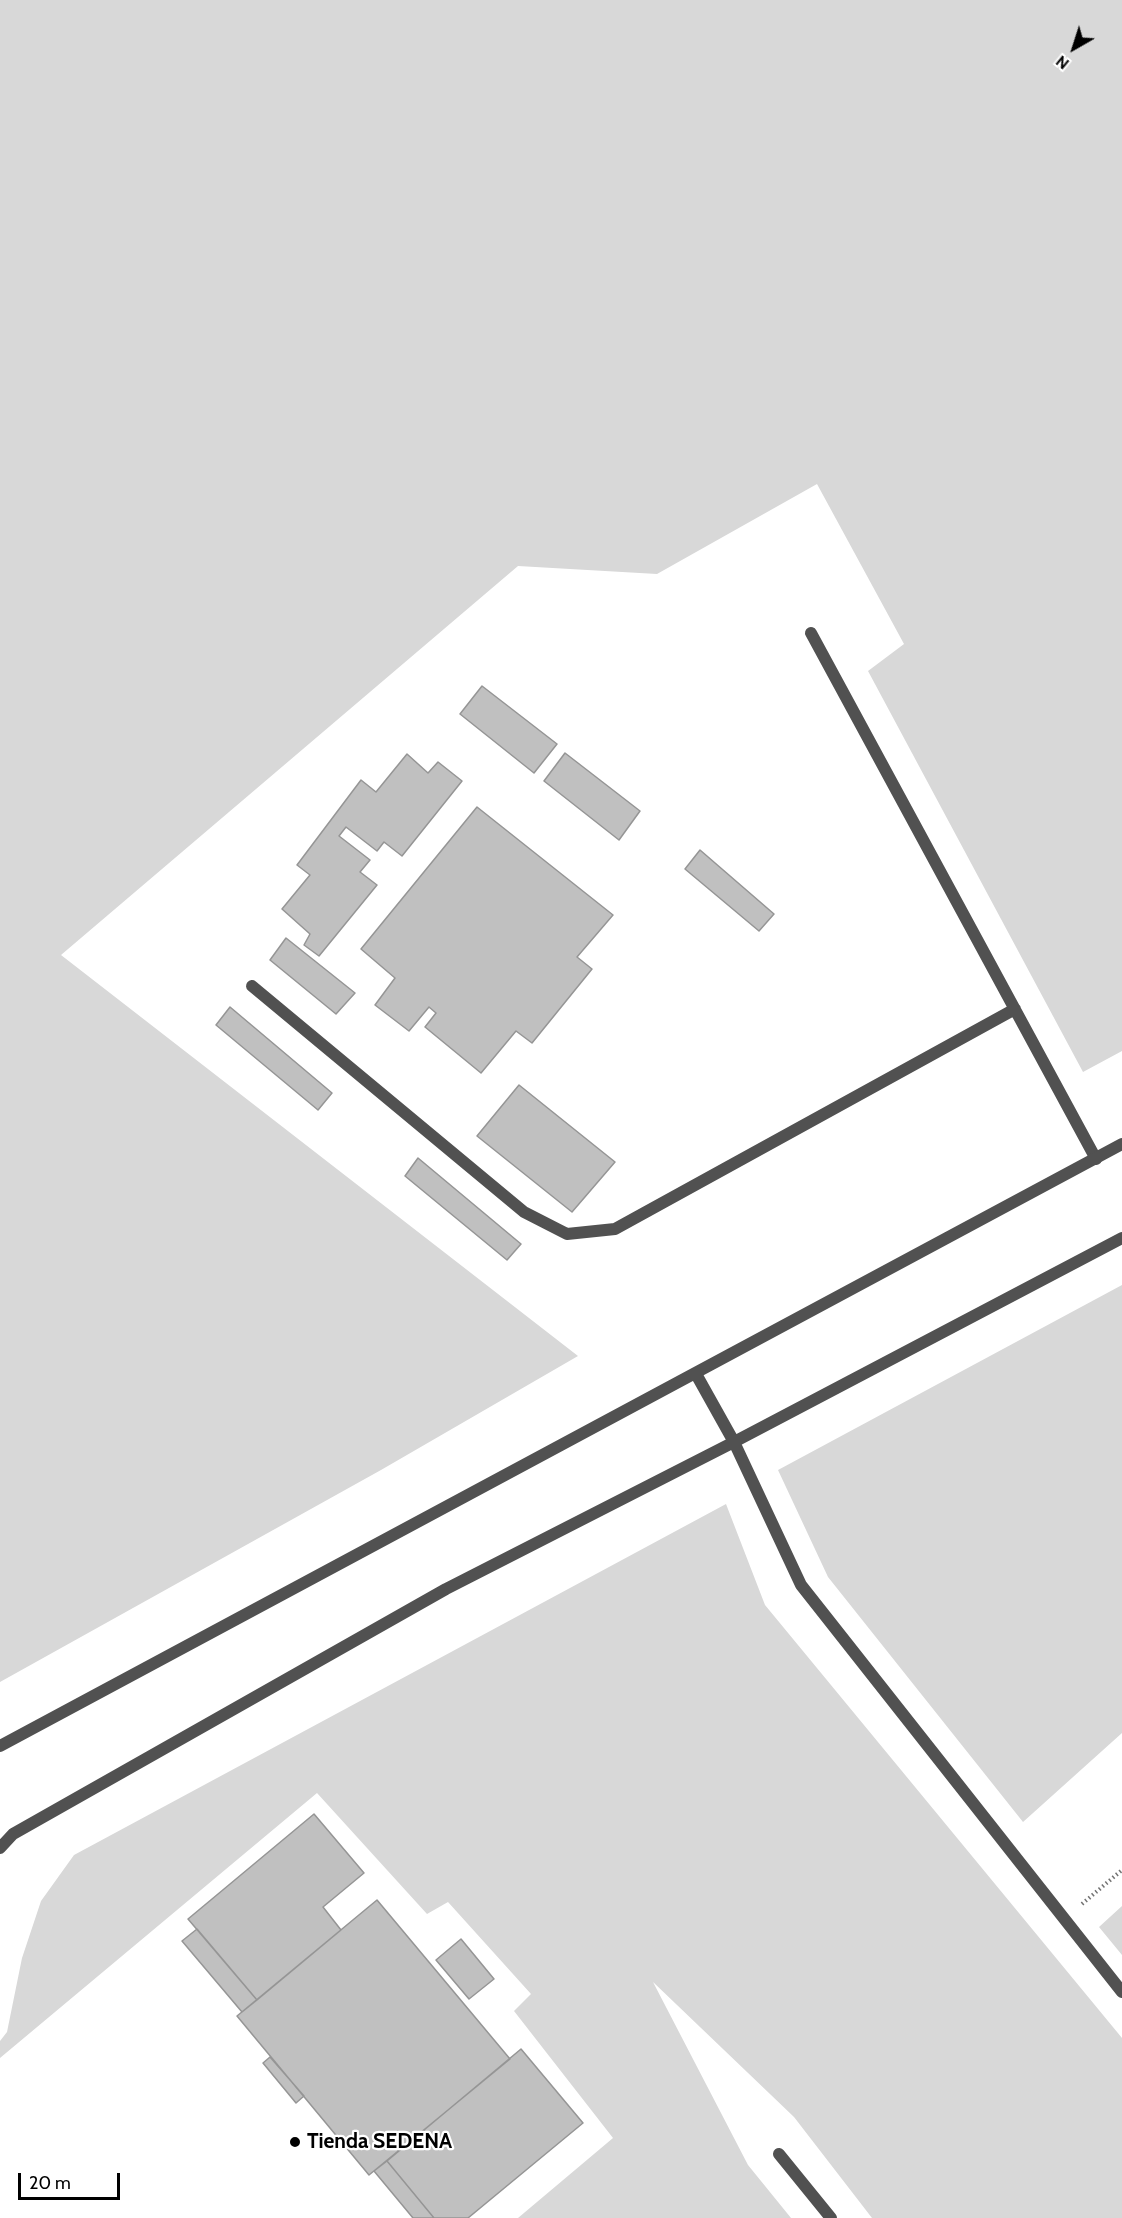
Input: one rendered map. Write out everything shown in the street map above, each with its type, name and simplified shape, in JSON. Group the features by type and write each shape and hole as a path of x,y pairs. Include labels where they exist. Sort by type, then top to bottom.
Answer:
{"street":[{"path":"811,633 1096,1159"},
{"path":"252,986 524,1212 567,1234 615,1229 1015,1009"},
{"path":"0,1746 1122,1144"},
{"path":"0,1848 13,1834 446,1589 734,1442 1122,1238"},
{"path":"696,1374 734,1442 801,1585 1122,1992"},
{"path":"779,2154 831,2218"}],"path":[{"path":"1064,1920 1122,1870"}],"shaded area":[{"path":"0,0 1122,0 1122,1051 1083,1072 868,671 904,644 817,484 657,574 518,566 61,955 578,1356 381,1470 0,1682"},
{"path":"1122,1285 1122,1733 1023,1822 828,1577 778,1470"},
{"path":"726,1504 765,1605 1122,2038 1122,2218 872,2218 794,2117 653,1982 748,2165 791,2218 518,2218 613,2138 514,2011 531,1994 448,1902 427,1914 317,1793 0,2058 0,2041 7,2032 22,1958 41,1901 74,1855"},
{"path":"1122,1906 1122,1955 1099,1927"}],"building":[{"path":"482,686 557,744 534,773 460,714"},
{"path":"565,753 640,811 619,840 544,781"},
{"path":"407,754 428,773 438,762 462,781 402,856 384,842 377,851 346,827 339,836 370,860 360,872 377,885 319,956 304,945 310,934 282,909 310,875 297,865 361,780 376,792"},
{"path":"477,807 613,915 577,957 592,969 532,1043 516,1031 481,1073 425,1027 436,1013 429,1007 409,1031 375,1005 395,978 361,949"},
{"path":"700,850 774,914 759,931 685,869"},
{"path":"286,938 355,993 336,1014 270,960"},
{"path":"230,1007 332,1093 318,1110 216,1025"},
{"path":"519,1085 615,1162 572,1212 477,1136"},
{"path":"418,1158 521,1244 507,1260 405,1176"},
{"path":"314,1814 364,1873 323,1907 341,1930 257,2000 188,1919"},
{"path":"377,1900 510,2059 369,2175 237,2016"},
{"path":"197,1929 257,2000 242,2012 182,1941"},
{"path":"461,1939 494,1979 469,1999 436,1960"},
{"path":"521,2049 583,2123 468,2218 434,2218 387,2161"},
{"path":"270,2057 304,2096 296,2103 263,2063"},
{"path":"387,2161 434,2218 413,2218 374,2171"}],"place":[{"name":"Tienda SEDENA","path":"295,2142"}]}
